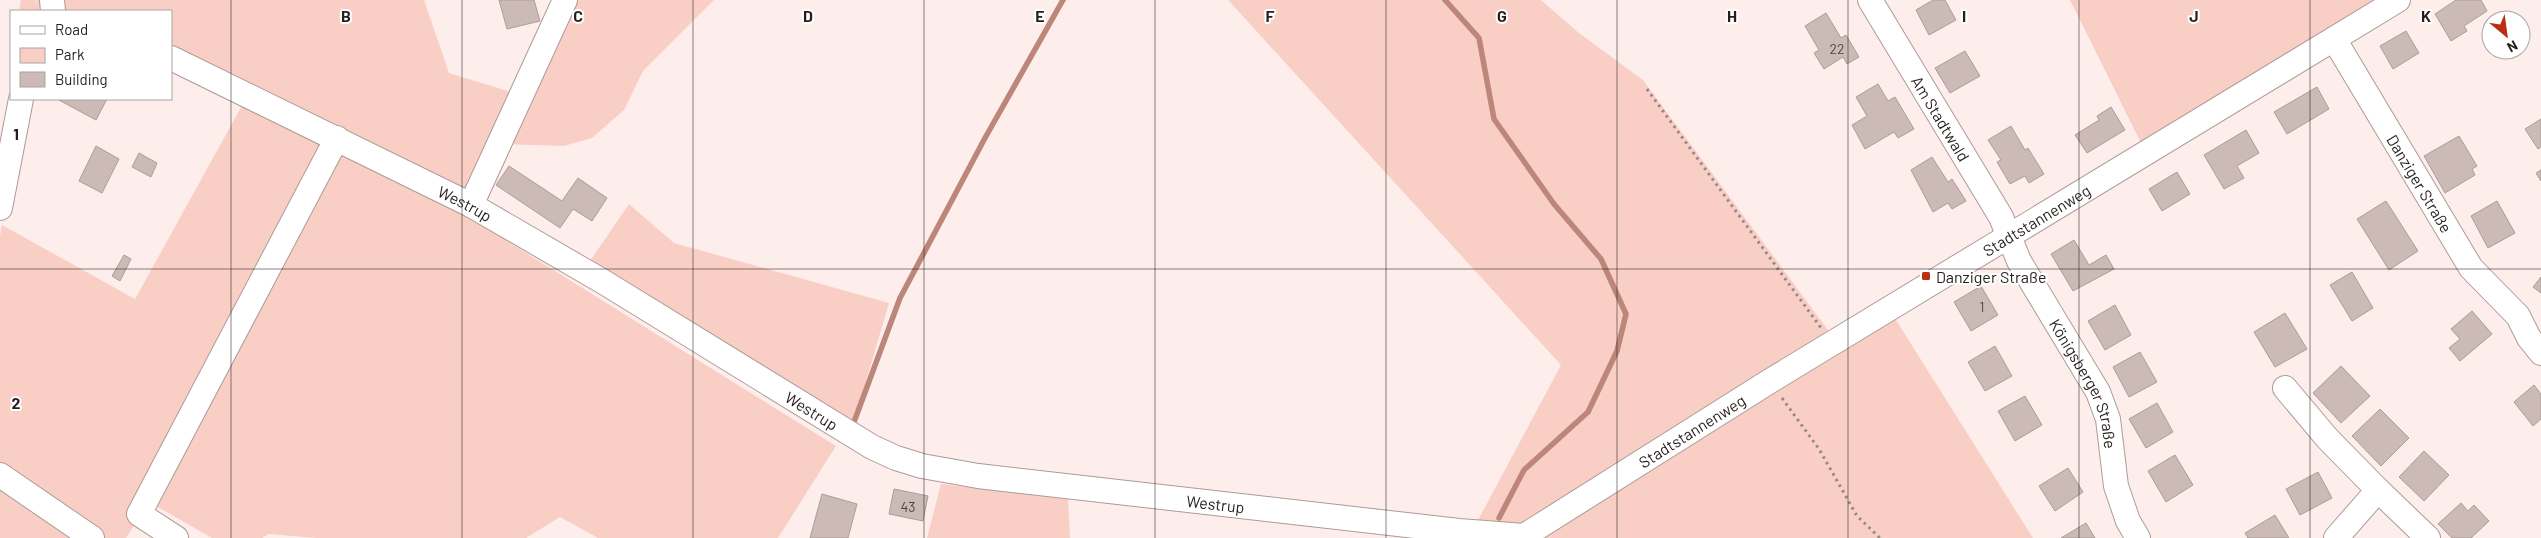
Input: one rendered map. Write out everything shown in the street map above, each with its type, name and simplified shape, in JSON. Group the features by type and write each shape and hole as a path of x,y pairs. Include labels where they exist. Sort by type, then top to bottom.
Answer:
{"street":[{"path":"471,204 565,0"},
{"name":"Am Stadtwald","path":"1870,0 2001,217 2008,237"},
{"name":"Stadtstannenweg","path":"1524,537 1770,381 2398,0"},
{"name":"Danziger Straße","path":"2334,39 2471,268 2518,316 2528,338 2541,353"},
{"name":"Westrup","path":"172,58 471,204 602,281 836,427 896,458 922,466 978,476 1524,537"},
{"path":"0,208 21,100"},
{"path":"176,538 139,514 337,138"},
{"name":"Königsberger Straße","path":"2008,237 2019,261 2098,392 2108,419 2116,486 2128,521 2138,538"},
{"name":"Danziger Straße","path":"2518,316 2541,326"},
{"path":"2285,388 2327,438 2428,538"},
{"path":"0,475 92,538"},
{"path":"2336,538 2378,490"}],"path":[{"path":"1647,89 1833,344"},
{"path":"1770,381 1819,449 1857,516 1880,538"}],"green space":[{"path":"21,0 36,0 35,5 37,0 424,0 449,73 524,96 570,0 714,0 643,71 624,110 592,138 564,146 502,144 476,198 394,154 385,165 836,446 778,538 598,538 560,517 526,538 316,538 269,534 262,538 212,538 149,502 126,538 0,538 0,236 2,225 135,299 244,102 172,66 172,10 19,10"},
{"path":"1228,0 1541,0 1579,33 1643,80 1831,334 1523,524 1476,524 1561,365"},
{"path":"2070,0 2383,0 2142,145"},
{"path":"629,204 674,243 889,303 854,422 588,264"},
{"path":"1891,312 2033,538 1541,538"},
{"path":"941,484 1068,499 1070,538 927,538"}],"building":[{"path":"499,0 534,0 540,21 507,29"},
{"path":"1933,0 1945,0 1956,20 1929,35 1916,10"},
{"path":"2456,0 2481,0 2486,10 2481,10 2481,15 2464,26 2467,31 2451,41 2435,14"},
{"path":"1826,13 1841,38 1846,35 1859,57 1847,64 1843,57 1824,69 1814,53 1819,50 1805,26"},
{"path":"2406,31 2419,53 2393,69 2380,46"},
{"path":"1965,51 1980,76 1950,93 1935,68"},
{"path":"1878,84 1888,101 1895,97 1914,129 1898,138 1894,132 1865,149 1852,125 1867,116 1856,97"},
{"path":"2317,87 2329,109 2287,134 2274,112"},
{"path":"59,100 106,100 96,120"},
{"path":"2111,107 2125,130 2087,153 2075,135 2099,120 2097,116"},
{"path":"2541,119 2541,147 2538,149 2525,129"},
{"path":"2011,126 2025,150 2028,148 2044,174 2029,183 2025,176 2010,184 1997,162 2001,160 1988,140"},
{"path":"2246,130 2259,153 2237,166 2244,178 2224,189 2204,155"},
{"path":"2459,136 2477,166 2472,169 2475,175 2445,193 2424,156"},
{"path":"96,146 119,159 102,193 79,181"},
{"path":"139,153 157,163 151,177 132,167"},
{"path":"1932,157 1948,182 1952,179 1966,201 1952,209 1948,203 1933,212 1911,170"},
{"path":"509,166 562,201 578,178 607,198 592,221 573,209 560,228 496,185"},
{"path":"2541,170 2541,181 2536,173"},
{"path":"2177,172 2190,194 2162,211 2149,189"},
{"path":"2386,201 2418,251 2389,270 2357,219"},
{"path":"2497,201 2515,233 2488,248 2471,216"},
{"path":"2074,240 2089,265 2106,255 2114,269 2073,291 2051,254"},
{"path":"124,255 131,259 120,281 112,276"},
{"path":"2352,272 2373,308 2352,321 2330,285"},
{"path":"2541,277 2541,293 2533,287"},
{"path":"1981,286 1998,315 1971,331 1954,302"},
{"path":"2115,305 2131,335 2105,350 2088,321"},
{"path":"2472,311 2492,334 2460,361 2449,348 2460,339 2451,329"},
{"path":"2285,313 2307,349 2275,367 2254,332"},
{"path":"1995,346 2012,376 1985,391 1968,362"},
{"path":"2140,352 2157,382 2129,397 2113,367"},
{"path":"2341,366 2370,396 2341,423 2313,393"},
{"path":"2534,385 2541,394 2541,419 2533,426 2514,402"},
{"path":"2025,396 2042,425 2015,441 1998,411"},
{"path":"2157,403 2173,432 2146,448 2129,419"},
{"path":"2380,409 2409,438 2381,466 2352,436"},
{"path":"2424,451 2449,475 2424,501 2399,477"},
{"path":"2175,455 2193,485 2166,502 2148,471"},
{"path":"2068,468 2083,492 2055,511 2039,486"},
{"path":"2318,472 2332,498 2300,515 2286,489"},
{"path":"894,489 928,496 923,521 889,514"},
{"path":"822,494 857,504 848,538 810,538"},
{"path":"2461,503 2468,511 2474,505 2489,521 2471,538 2452,538 2438,524"},
{"path":"2275,515 2289,538 2248,538 2245,533"},
{"path":"2086,523 2095,538 2061,538"}],"waterway":[{"path":"854,422 900,298 985,138 1063,0"},
{"path":"1445,0 1479,38 1494,119 1554,204 1601,259 1626,314 1617,351 1588,412 1524,470 1499,518"}],"place":[{"name":"Danziger Straße","path":"1926,276"}]}
